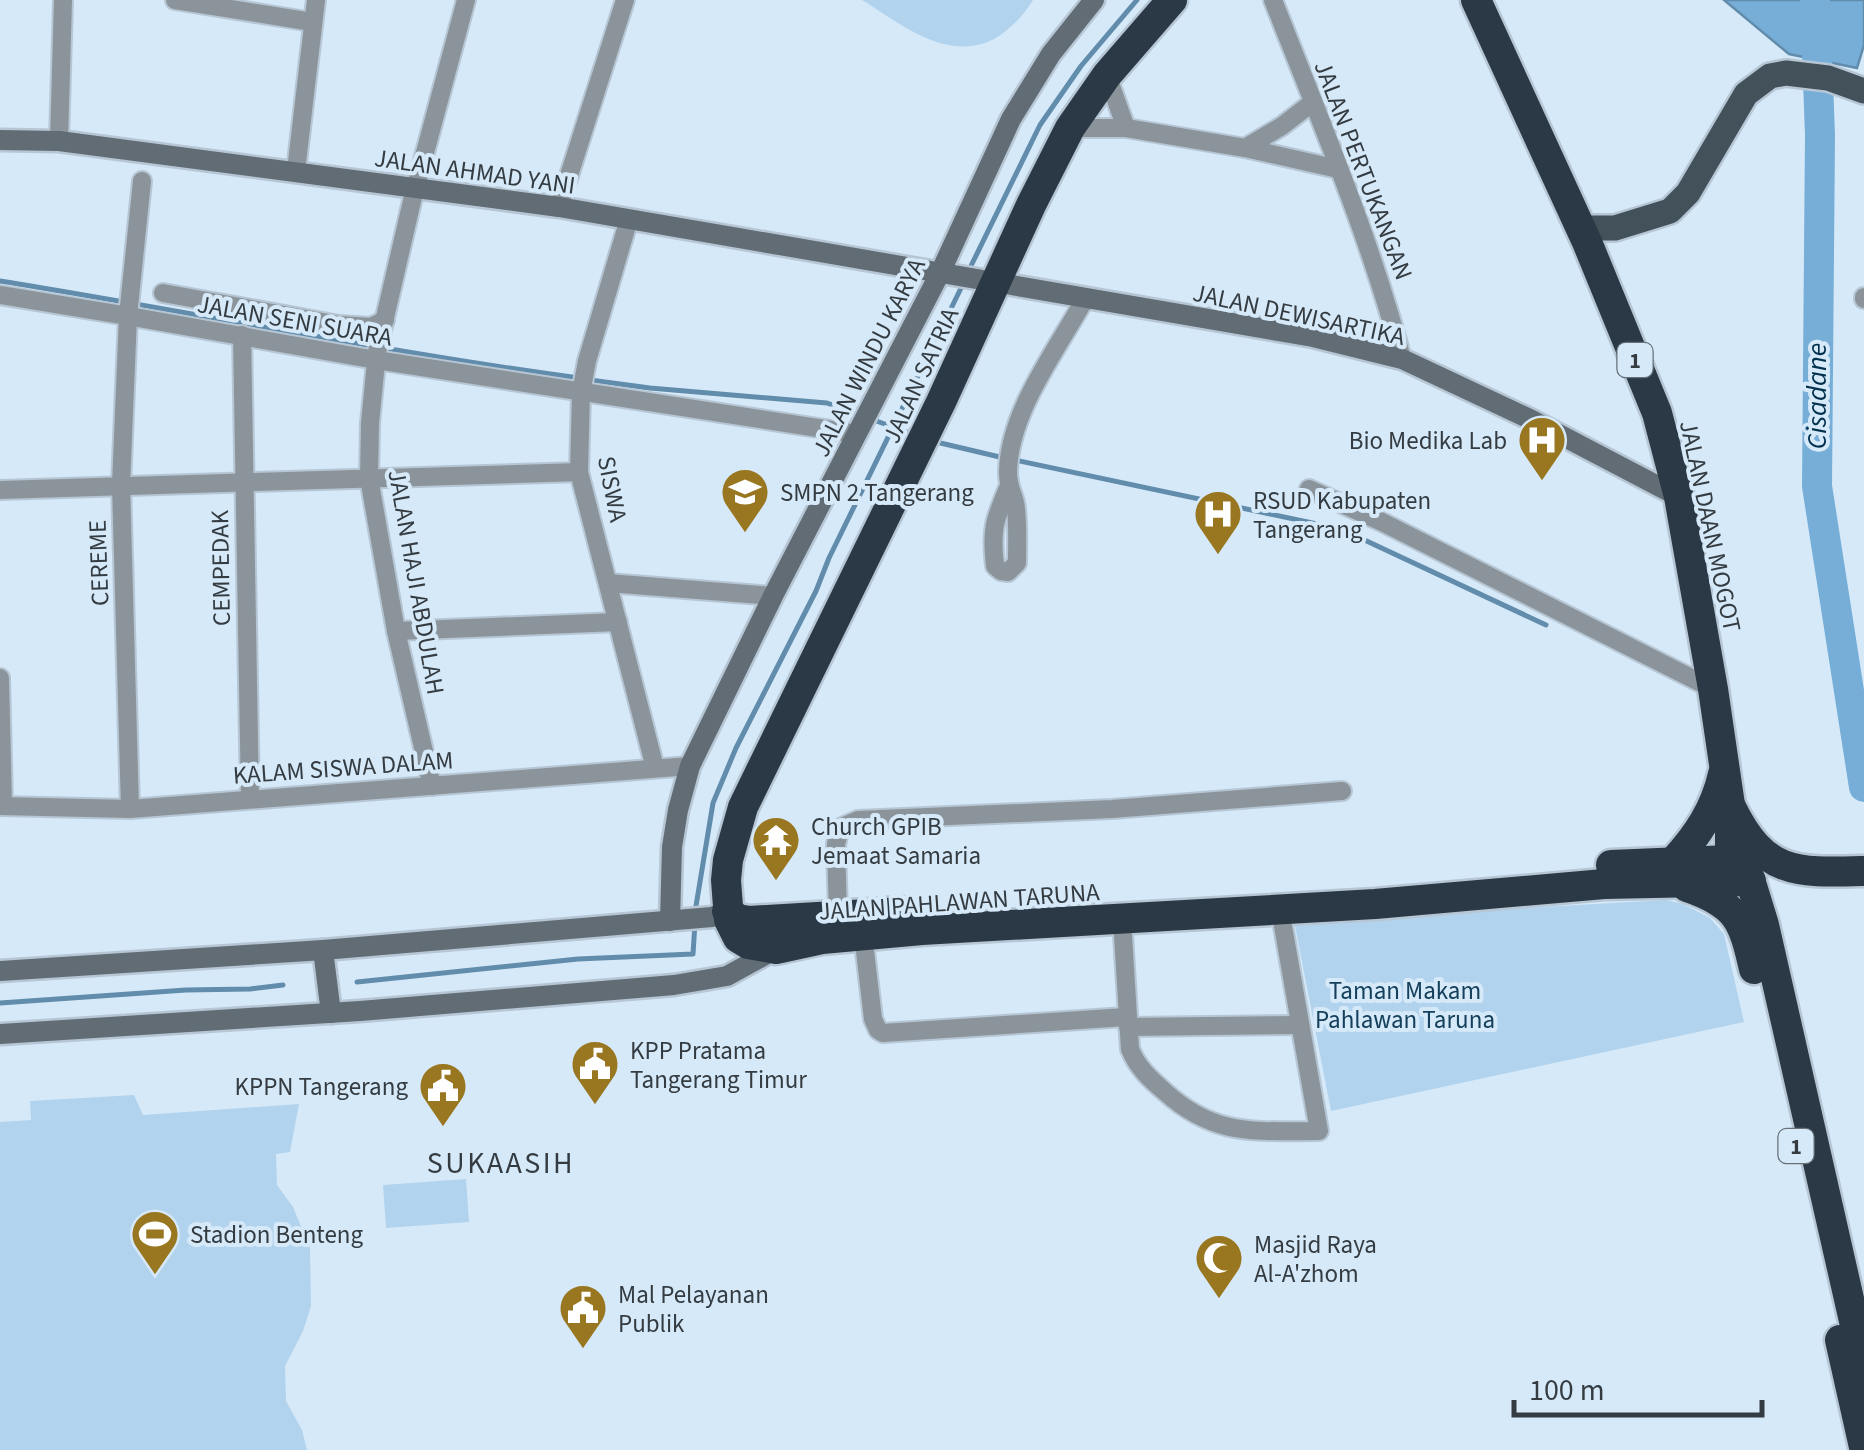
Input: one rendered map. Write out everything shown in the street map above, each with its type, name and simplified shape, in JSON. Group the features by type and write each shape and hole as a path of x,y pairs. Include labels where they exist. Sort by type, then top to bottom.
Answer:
{"highway":[{"name":"JALAN SATRIA","path":"719,914 728,860 743,807 924,437 992,281 1070,128 1107,75 1172,0"},
{"name":"JALAN DAAN MOGOT","path":"1476,0 1580,228 1656,413 1679,497 1713,689 1730,805 1733,874 1764,925 1864,1364"},
{"path":"1675,872 1708,818 1725,766"},
{"path":"1730,805 1743,831 1770,859 1815,872 1864,870"},
{"name":"JALAN PAHLAWAN TARUNA","path":"719,914 748,920 1334,886 1489,872 1733,874"},
{"name":"JALAN PAHLAWAN TARUNA","path":"776,949 863,934 1280,909 1604,884 1675,872"},
{"name":"1","path":"1675,872 1725,905 1743,927 1810,1201 1864,1447"},
{"path":"1764,925 1778,892 1792,880 1815,872"},
{"path":"719,914 728,920 738,938 776,949"}],"main road":[{"name":"JALAN WINDU KARYA","path":"675,921 672,847 690,766 773,596 943,272 1011,119 1051,54 1094,0"},
{"path":"1580,228 1615,228 1670,212 1688,193 1746,94 1770,76 1786,73 1828,78 1863,91"},
{"name":"JALAN AHMAD YANI","path":"0,140 59,141 416,186 943,272"},
{"name":"JALAN DEWISARTIKA","path":"943,272 1313,337 1402,359 1532,420 1679,497"},
{"path":"0,971 323,950 719,914"},
{"name":"JALAN PAHLAWAN TARUNA","path":"0,1034 331,1013 674,985 728,976 776,949"},
{"path":"323,950 331,1013"}],"street":[{"path":"59,141 63,0"},
{"path":"176,0 312,22"},
{"path":"296,171 316,0"},
{"name":"JALAN HAJI ABDULAH","path":"432,786 396,631 369,478 370,423 376,356 466,0"},
{"path":"560,207 625,0"},
{"name":"JALAN PERTUKANGAN","path":"1273,0 1390,309 1402,359"},
{"path":"1107,75 1126,128"},
{"path":"1245,148 1313,102"},
{"path":"1070,128 1126,128 1338,169"},
{"name":"CEREME","path":"130,808 121,485 129,307 142,181"},
{"name":"SISWA","path":"629,219 587,361 579,472 655,768"},
{"path":"163,293 339,325 371,327 384,323"},
{"name":"JALAN SENI SUARA","path":"0,295 129,307 242,335 858,432"},
{"path":"1008,488 1013,438 1023,408 1082,304 1091,298"},
{"name":"CEMPEDAK","path":"242,335 250,800"},
{"path":"0,490 579,472"},
{"path":"1309,490 1382,522 1713,689"},
{"path":"608,583 773,596"},
{"path":"396,631 618,622"},
{"path":"0,678 2,806"},
{"name":"KALAM SISWA DALAM","path":"2,806 130,808 690,766"},
{"path":"838,914 836,844 840,828 858,820 1112,809 1342,791"},
{"path":"1122,919 1130,1049 1140,1068 1175,1102 1224,1127 1318,1131 1280,909"},
{"path":"863,934 873,1019 882,1033 1127,1022 1300,1025"}],"green space":[{"path":"862,0 1033,0 1016,22 994,39 959,46 925,37"},
{"name":"Taman Makam Pahlawan Taruna","path":"1666,900 1710,918 1724,934 1744,1022 1331,1111 1294,921"},
{"name":"Stadion Benteng","path":"134,1095 143,1115 299,1104 290,1152 276,1154 277,1185 293,1207 310,1248 311,1306 285,1366 286,1401 302,1430 307,1450 0,1450 0,1122 31,1120 30,1101"},
{"path":"466,1179 469,1222 386,1228 383,1185"}],"shaded area":[{"path":"1724,0 1864,0 1864,45 1857,68 1789,54"}],"waterway":[{"path":"968,272 1040,125 1081,66 1137,0"},
{"name":"Cisadane","path":"1815,0 1820,135 1817,486 1864,787"},
{"path":"0,281 579,378"},
{"path":"695,912 713,803 736,748 964,282"},
{"path":"590,380 827,403 860,415"},
{"path":"871,419 912,434"},
{"path":"932,441 1004,458"},
{"path":"1015,460 1341,529 1546,625"},
{"path":"357,982 578,959 693,954 695,923"},
{"path":"0,1003 283,985"}],"place":[{"name":"Bio Medika Lab","path":"1542,482"},
{"name":"SMPN 2 Tangerang","path":"745,534"},
{"name":"RSUD Kabupaten Tangerang","path":"1218,556"},
{"name":"Church GPIB Jemaat Samaria","path":"776,882"},
{"name":"KPP Pratama Tangerang Timur","path":"595,1106"},
{"name":"KPPN Tangerang","path":"443,1128"},
{"name":"Stadion Benteng","path":"155,1276"},
{"name":"Masjid Raya Al-A'zhom","path":"1219,1300"},
{"name":"Mal Pelayanan Publik","path":"583,1350"}],"district":[{"name":"SUKAASIH","path":"501,1163"}]}
